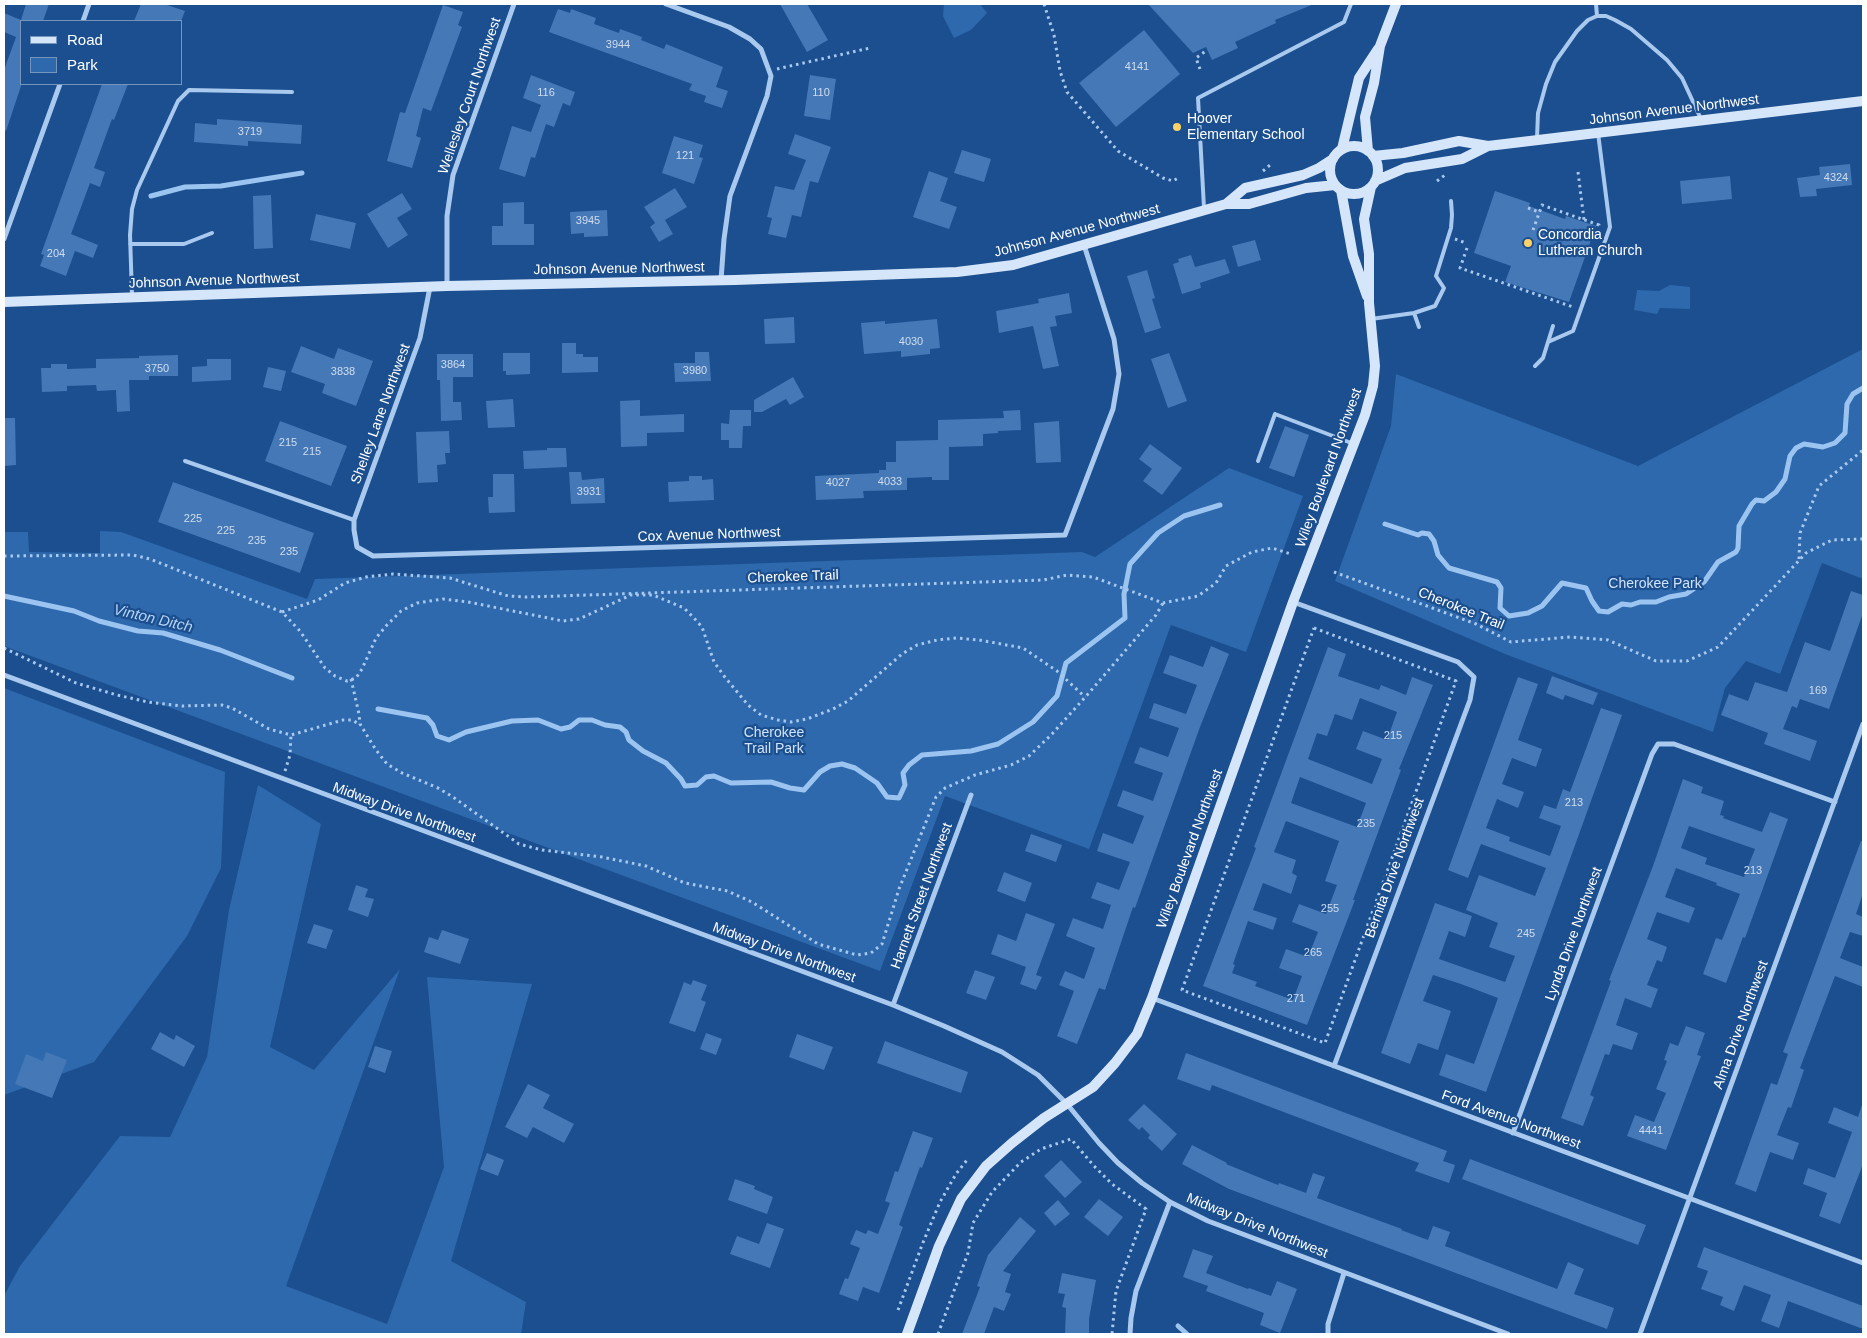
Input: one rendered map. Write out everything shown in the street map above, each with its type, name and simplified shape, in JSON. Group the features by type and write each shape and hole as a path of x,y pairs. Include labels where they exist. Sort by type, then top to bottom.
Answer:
{"street":[{"path":"83,20 89,4"},
{"name":"Wellesley Court Northwest","path":"447,286 447,216 452,175 514,4"},
{"path":"666,4 729,27 750,38 761,49 771,76 767,96 730,196 721,280"},
{"path":"1380,46 1359,78 1342,149 1333,159 1330,172 1338,187 1352,194 1359,193 1373,184 1378,168 1370,153 1365,117 1374,83 1380,46 1396,4"},
{"path":"4,239 60,85"},
{"name":"Johnson Avenue Northwest","path":"1370,153 1403,153 1459,141 1488,146 1536,141 1863,101"},
{"path":"1342,149 1355,146 1370,153"},
{"name":"Johnson Avenue Northwest","path":"1373,184 1405,168 1462,159 1488,146"},
{"name":"Johnson Avenue Northwest","path":"1226,204 1245,188 1303,175 1333,159"},
{"name":"Wiley Boulevard Northwest","path":"907,1334 939,1246 961,1199 986,1166 1044,1118 1093,1087 1115,1063 1137,1034 1152,998 1293,602 1354,444 1374,386 1375,366 1369,303 1369,254 1364,220 1373,184"},
{"name":"Johnson Avenue Northwest","path":"4,302 447,286 721,280 957,272 1013,264 1226,204 1249,204 1306,188 1338,187"},
{"name":"Wiley Boulevard Northwest","path":"1338,187 1353,256 1369,303"},
{"name":"Cox Avenue Northwest","path":"357,547 373,556 1064,535 1113,409 1119,374 1114,339 1084,245"},
{"name":"Shelley Lane Northwest","path":"357,547 354,520 420,338 430,287"},
{"name":"Bernita Drive Northwest","path":"1293,602 1458,662 1474,677 1470,700 1334,1066"},
{"name":"Midway Drive Northwest","path":"4,675 893,1005 1002,1052 1038,1075 1067,1104 1118,1163 1142,1183 1170,1202 1208,1221 1508,1334"},
{"name":"Alma Drive Northwest","path":"1640,1334 1863,724"},
{"name":"Lynda Drive Northwest","path":"1513,1133 1652,754 1658,744 1674,744 1835,802"},
{"name":"Harnett Street Northwest","path":"893,1005 971,796"},
{"name":"Ford Avenue Northwest","path":"1152,998 1863,1263"},
{"path":"1130,1334 1136,1291 1170,1202"},
{"path":"1328,1334 1328,1324 1344,1272"}],"lane":[{"path":"1204,211 1198,98 1344,22 1351,4"},
{"path":"1596,4 1597,16"},
{"path":"1536,141 1538,113 1546,84 1555,62 1577,31 1588,20 1597,16 1606,16 1631,29 1667,60 1682,78 1694,99 1702,121"},
{"path":"132,298 130,244 132,209 137,190 178,101 189,90 292,92"},
{"path":"1548,342 1573,331 1610,227 1598,133"},
{"path":"1371,319 1414,313 1435,306 1444,288 1436,276 1451,228 1451,201"},
{"path":"130,244 184,244 212,234"},
{"path":"1414,313 1420,327"},
{"path":"1535,366 1543,358 1553,326"},
{"path":"1258,460 1275,414 1354,444"},
{"path":"186,461 354,520"}],"path":[{"path":"1044,4 1054,35 1063,82 1067,92 1118,151 1163,178 1173,181 1178,178"},
{"path":"769,70 788,68 870,48"},
{"path":"1200,69 1196,59 1202,52 1207,50"},
{"path":"1578,172 1584,220"},
{"path":"1533,230 1542,205 1599,225 1596,234"},
{"path":"1528,208 1539,212"},
{"path":"1453,238 1466,243"},
{"path":"1467,248 1460,268 1576,308"},
{"path":"1799,560 1800,533 1819,486 1863,450"},
{"name":"Cherokee Trail","path":"1334,572 1476,624 1511,642 1570,637 1608,640 1656,661 1687,661 1718,647 1806,553 1832,540 1863,539"},
{"path":"351,679 360,724 387,764 453,797 518,844 542,850 602,857 646,866 685,883 727,891 752,902 818,944 857,955 871,953 882,944 899,889 936,797 945,788 975,774 1011,765 1029,756 1052,734 1085,697 1156,615 1163,603 1198,596 1216,583 1226,566 1252,552 1272,548 1291,554"},
{"path":"4,556 133,556 150,559 282,612 300,631 325,668 335,676 347,681 356,678 376,638 401,611 417,603 443,599 468,602 563,621 579,619 631,595 653,595 684,608 702,627 714,662 748,705 761,715 792,722 807,719 848,700 902,654 916,646 937,640 956,638 1023,648 1057,671 1085,697"},
{"name":"Cherokee Trail","path":"282,612 318,600 346,583 366,577 393,574 450,578 508,596 527,597 1043,580 1067,575 1093,577 1163,603"},
{"path":"1314,628 1456,681 1325,1043 1182,990 1314,628"},
{"path":"4,648 69,680 117,695 148,702 182,706 222,705 232,708 269,730 291,735 300,734 343,720 352,720 360,724"},
{"path":"282,779 290,755 291,735"},
{"path":"938,1334 968,1254 973,1223 992,1192 1022,1162 1041,1149 1071,1139 1112,1184 1146,1209 1116,1292 1112,1334"},
{"path":"898,1310 940,1202 956,1174 967,1160"}],"green space":[{"path":"944,4 980,4 987,13 971,30 954,38 943,16"},
{"path":"1670,285 1690,287 1690,309 1660,308 1657,314 1634,310 1637,290 1659,291"},
{"name":"Cherokee Park","path":"1863,349 1863,579 1822,563 1780,674 1746,661 1725,688 1713,732 1505,654 1335,581 1391,426 1396,374 1638,466"},
{"name":"Cherokee Trail Park","path":"1229,468 1303,496 1246,652 1171,625 1089,849 945,796 880,971 4,646 4,532 28,532 29,552 100,553 100,531 121,532 307,599 315,579 1082,552 1095,557"},
{"path":"4,688 225,772 221,868 187,936 94,1062 4,1095"},
{"path":"258,785 321,824 270,1047 314,1070 400,969 286,1286 387,1324 444,1167 427,977 532,984 451,1261 526,1302 521,1334 4,1334 4,1296 20,1266 120,1136 170,1137 207,1057 229,910"}],"building":[{"path":"26,4 49,4 43,20 21,20"},
{"path":"141,4 164,4 185,11 181,20 134,20"},
{"path":"780,4 807,4 828,40 807,52"},
{"path":"1148,4 1314,4 1275,20 1276,23 1235,42 1238,48 1212,60 1206,47 1193,53"},
{"path":"443,5 463,12 458,25 462,27 431,111 423,108 416,136 421,138 412,168 387,161 400,112 405,113"},
{"path":"558,9 570,13 571,9 596,18 594,24 619,33 620,29 642,37 641,40 664,49 666,44 723,67 716,87 728,91 722,108 704,102 706,96 689,90 692,84 549,32"},
{"path":"4,13 21,20 21,86 6,131 4,130 4,70 16,37 4,32"},
{"path":"1144,30 1180,74 1116,127 1079,83"},
{"path":"531,75 575,92 570,106 563,103 554,127 546,124 535,158 531,157 525,177 499,169 512,126 531,132 541,105 523,98"},
{"path":"810,75 836,79 830,120 804,116"},
{"path":"102,85 128,85 114,120 112,119 94,168 105,172 100,187 90,183 71,234 98,245 93,258 75,251 66,276 40,266 44,255 41,254"},
{"path":"217,119 302,125 301,144 248,141 248,146 194,142 195,123 217,125"},
{"path":"795,134 831,147 818,183 810,181 801,217 792,215 786,238 768,234 772,218 767,217 775,186 794,190 806,160 788,154"},
{"path":"674,136 703,145 699,157 703,158 694,184 662,173"},
{"path":"962,150 991,159 984,182 954,173"},
{"path":"1850,164 1852,185 1816,189 1817,196 1800,197 1797,178 1820,175 1819,167"},
{"path":"929,171 948,178 940,201 957,207 949,229 913,217"},
{"path":"1730,176 1732,199 1682,204 1680,181"},
{"path":"675,188 687,207 665,220 673,234 659,242 650,227 655,223 644,207"},
{"name":"Concordia Lutheran Church","path":"1495,191 1530,203 1529,206 1565,219 1566,216 1596,226 1569,302 1505,282 1511,266 1474,253"},
{"path":"402,193 412,209 397,218 408,235 388,248 367,214"},
{"path":"271,195 273,248 254,249 253,196"},
{"path":"524,202 524,224 534,224 534,245 492,245 492,226 503,226 503,203"},
{"path":"607,210 608,236 584,237 584,233 571,234 570,212"},
{"path":"316,214 356,223 350,249 310,240"},
{"path":"1255,240 1261,260 1238,267 1232,246"},
{"path":"1191,255 1195,267 1225,259 1230,273 1200,283 1201,288 1182,294 1173,264 1179,262 1178,259"},
{"path":"1147,270 1155,298 1152,299 1161,328 1145,333 1127,276"},
{"path":"1069,293 1072,313 1055,316 1057,326 1050,327 1059,366 1043,369 1033,326 999,333 996,311 1039,303 1038,299"},
{"path":"794,317 795,343 765,344 764,319"},
{"path":"937,319 940,348 930,349 930,354 901,357 901,351 864,354 861,323 885,321 885,324"},
{"path":"562,343 576,343 576,354 583,354 583,357 598,357 598,372 562,373"},
{"path":"301,346 334,359 338,348 373,361 356,406 322,393 325,384 291,372"},
{"path":"695,352 709,352 711,381 675,382 674,363 695,363"},
{"path":"503,353 530,353 530,374 506,375 506,371 503,371"},
{"path":"1169,353 1187,401 1168,408 1151,359"},
{"path":"437,354 473,354 473,377 453,377 453,402 461,402 462,420 441,421 440,380 437,380"},
{"path":"178,355 178,376 149,376 149,380 129,380 130,411 117,412 116,390 97,391 96,385 67,386 67,391 42,392 41,368 51,368 51,364 67,364 67,369 96,368 96,359"},
{"path":"207,359 231,359 231,380 192,382 192,367 207,366"},
{"path":"268,367 286,371 281,391 263,387"},
{"path":"793,377 804,397 790,405 786,399 762,412 754,412 754,400"},
{"path":"513,399 515,427 488,428 486,401"},
{"path":"640,400 640,416 684,414 684,432 647,433 647,446 621,447 620,401"},
{"path":"730,410 751,410 751,426 743,426 742,448 729,448 729,440 721,440 721,423 729,424"},
{"path":"1020,410 1021,430 983,434 983,446 949,447 949,480 932,480 932,477 907,478 907,490 863,491 864,498 816,500 815,476 879,473 879,470 886,470 886,462 896,462 896,441 938,440 938,420 1004,418 1003,411"},
{"path":"4,418 15,418 16,465 4,466"},
{"path":"280,421 347,446 331,486 265,461"},
{"path":"1059,421 1061,462 1036,463 1034,423"},
{"path":"1285,426 1309,435 1294,477 1269,468"},
{"path":"449,431 450,453 445,453 446,464 437,465 438,482 418,483 416,432"},
{"path":"1150,444 1182,468 1162,495 1143,481 1152,469 1139,459"},
{"path":"547,448 566,448 567,467 524,469 523,451 547,450"},
{"path":"569,472 581,472 582,480 604,478 605,503 571,504"},
{"path":"493,474 514,474 515,512 489,513 488,497 493,497"},
{"path":"689,476 702,476 702,480 713,479 714,500 669,502 668,482 689,481"},
{"path":"173,482 314,533 300,573 158,522"},
{"path":"1851,591 1863,595 1863,613 1829,709 1800,699 1797,708 1792,706 1783,729 1817,741 1810,761 1764,744 1768,733 1721,715 1729,694 1748,701 1755,682 1787,692 1805,642 1830,651"},
{"path":"1211,646 1229,654 1200,727 1135,908 1133,907 1105,990 1099,988 1077,1044 1057,1036 1074,991 1059,985 1065,971 1084,979 1095,948 1066,936 1073,918 1103,929 1111,905 1091,898 1097,882 1119,890 1130,862 1097,851 1103,833 1133,844 1144,816 1117,806 1123,790 1153,801 1163,773 1134,763 1140,747 1168,757 1179,728 1149,718 1154,703 1186,714 1197,685 1163,673 1170,655 1203,667"},
{"path":"1328,647 1346,654 1338,676 1379,690 1381,685 1406,695 1412,677 1433,685 1399,769 1401,770 1353,900 1355,900 1307,1025 1203,986 1256,848 1254,847","holes":["1360,698 1397,712 1387,740 1363,731 1356,749 1382,759 1372,784 1308,759 1317,733 1327,736 1335,714 1352,720","1300,777 1366,803 1357,827 1291,803","1286,821 1339,841 1325,881 1337,885 1326,914 1299,904 1292,922 1318,932 1308,957 1286,949 1279,968 1302,976 1293,1000 1255,986 1257,982 1232,973 1235,965 1233,964 1248,921 1273,930 1277,918 1253,910 1263,883 1291,894 1297,876 1292,873 1296,860 1274,852"]},
{"path":"1552,676 1598,693 1593,705 1565,695 1563,700 1546,693"},
{"path":"1518,677 1538,684 1518,740 1542,749 1536,767 1512,758 1502,784 1524,792 1518,808 1497,799 1486,828 1510,837 1509,841 1550,856 1561,826 1539,818 1544,805 1556,809 1563,789 1570,792 1601,708 1622,715 1486,1092 1439,1075 1446,1054 1474,1064 1498,998 1461,984 1433,975 1423,1001 1451,1011 1438,1050 1418,1043 1410,1064 1381,1053 1435,903 1472,916 1465,937 1449,931 1439,959 1505,982 1515,956 1489,947 1498,923 1466,910 1479,875 1535,896 1546,868 1481,844 1468,878 1448,870"},
{"path":"1683,779 1703,787 1701,793 1724,801 1720,815 1724,816 1723,818 1762,832 1770,812 1788,819 1745,938 1743,937 1726,983 1703,974 1716,938 1722,940 1740,894 1716,885 1717,883 1676,868 1665,897 1695,908 1689,923 1657,912 1647,939 1667,947 1662,962 1657,960 1647,985 1658,989 1651,1008 1625,998 1616,1025 1638,1033 1632,1050 1613,1044 1609,1055 1605,1054 1590,1095 1594,1097 1583,1126 1561,1118 1611,981 1609,980 1653,866","holes":["1689,826 1755,849 1744,877 1705,864 1707,858 1681,848"]},
{"path":"1031,834 1062,845 1056,862 1025,851"},
{"path":"1861,841 1863,841 1863,893 1856,914 1863,917 1863,936 1850,932 1840,958 1863,967 1863,987 1835,976 1800,1068 1804,1070 1791,1108 1788,1107 1777,1135 1799,1143 1793,1160 1770,1152 1756,1192 1735,1184 1771,1083 1777,1085 1788,1054 1783,1052"},
{"path":"1004,872 1032,883 1025,902 997,891"},
{"path":"356,885 368,889 365,897 374,899 368,917 348,910"},
{"path":"1026,913 1055,924 1036,975 1042,977 1036,990 1020,984 1026,967 991,954 998,934 1016,941"},
{"path":"314,924 333,930 326,949 307,943"},
{"path":"442,930 469,939 460,964 424,952 429,937 438,940"},
{"path":"975,970 995,977 986,1000 966,993"},
{"path":"693,980 707,985 701,1000 706,1002 695,1032 669,1023 684,982 691,985"},
{"path":"1686,1026 1705,1033 1697,1055 1701,1056 1666,1150 1627,1136 1635,1115 1654,1122 1666,1093 1656,1089 1667,1061 1664,1060 1670,1043 1678,1046"},
{"path":"160,1032 174,1040 176,1035 195,1046 184,1067 151,1049"},
{"path":"706,1033 722,1039 716,1055 700,1049"},
{"path":"797,1034 833,1047 824,1070 789,1057"},
{"path":"885,1041 968,1072 961,1093 877,1063"},
{"path":"375,1046 392,1051 385,1073 368,1067"},
{"path":"46,1052 67,1060 52,1098 15,1084 26,1054 43,1061"},
{"path":"1186,1053 1447,1151 1443,1161 1455,1165 1449,1183 1415,1171 1419,1163 1212,1085 1210,1091 1177,1079"},
{"path":"528,1084 550,1095 543,1108 574,1124 564,1143 533,1127 527,1138 505,1127"},
{"path":"1144,1104 1177,1134 1162,1151 1148,1138 1150,1135 1142,1127 1139,1130 1128,1120"},
{"path":"1862,1105 1863,1164 1840,1224 1819,1216 1827,1193 1803,1184 1808,1168 1835,1178 1852,1132 1828,1123 1834,1107 1858,1117"},
{"path":"913,1131 933,1138 922,1168 920,1167 899,1225 903,1227 879,1293 863,1287 858,1301 839,1294 845,1278 848,1279 860,1248 850,1244 856,1230 866,1234 868,1230 878,1234 890,1203 885,1201 895,1171 898,1172"},
{"path":"1192,1145 1226,1164 1278,1185 1279,1183 1306,1193 1313,1173 1325,1177 1317,1198 1428,1240 1433,1226 1450,1232 1445,1246 1557,1289 1568,1262 1584,1269 1574,1294 1614,1308 1607,1329 1229,1189 1182,1164"},
{"path":"487,1153 504,1160 498,1176 480,1169"},
{"path":"1470,1159 1646,1225 1638,1245 1462,1179"},
{"path":"1061,1160 1082,1182 1065,1198 1044,1176"},
{"path":"735,1179 755,1186 754,1189 773,1197 767,1214 728,1200"},
{"path":"1099,1199 1123,1217 1108,1236 1084,1217"},
{"path":"1058,1200 1070,1214 1055,1226 1044,1213"},
{"path":"1020,1217 1036,1231 1003,1271 1011,1274 1005,1292 1011,1294 1004,1311 994,1307 984,1334 962,1334 980,1287 977,1286 988,1255"},
{"path":"767,1223 784,1229 770,1268 730,1254 737,1236 759,1244"},
{"path":"1704,1247 1863,1306 1863,1329 1788,1301 1779,1328 1761,1321 1771,1295 1744,1285 1734,1311 1720,1305 1723,1297 1701,1289 1708,1271 1697,1267"},
{"path":"1193,1249 1213,1256 1206,1273 1271,1296 1277,1281 1297,1289 1280,1333 1260,1325 1264,1313 1206,1291 1208,1286 1183,1277"},
{"path":"1062,1273 1096,1280 1089,1319 1089,1334 1065,1334 1066,1308 1062,1307 1065,1294 1058,1293"}],"waterway":[{"path":"151,196 185,187 221,186 302,173"},
{"name":"Vinton Ditch","path":"1385,524 1418,535 1422,533 1429,534 1434,541 1438,555 1449,568 1497,582 1501,588 1500,608 1509,616 1528,613 1542,606 1562,583 1586,588 1599,611 1608,612 1622,604 1631,605 1640,602 1656,602 1686,594 1704,582 1718,562 1736,552 1738,548 1739,526 1756,500 1764,501 1776,492 1785,479 1790,456 1796,448 1804,444 1823,447 1835,443 1845,433 1847,404 1853,394 1863,388"},
{"name":"Vinton Ditch","path":"378,709 427,718 433,725 437,736 449,740 466,732 512,721 538,720 561,729 570,727 579,720 592,720 605,725 620,727 626,732 629,740 643,751 666,763 685,786 697,785 706,777 714,776 731,783 771,782 804,790 820,772 830,766 842,764 855,768 877,783 887,797 899,798 905,785 903,773 909,765 922,755 971,751 998,744 1033,722 1057,696 1066,663 1125,618 1124,594 1130,564 1158,533 1184,516 1220,505"},
{"name":"Vinton Ditch","path":"4,596 74,611 99,621 138,631 163,633 220,650 292,678"},
{"path":"1178,1326 1187,1334"}],"place":[{"name":"Hoover Elementary School","path":"1177,127"},
{"name":"Concordia Lutheran Church","path":"1528,243"}]}
